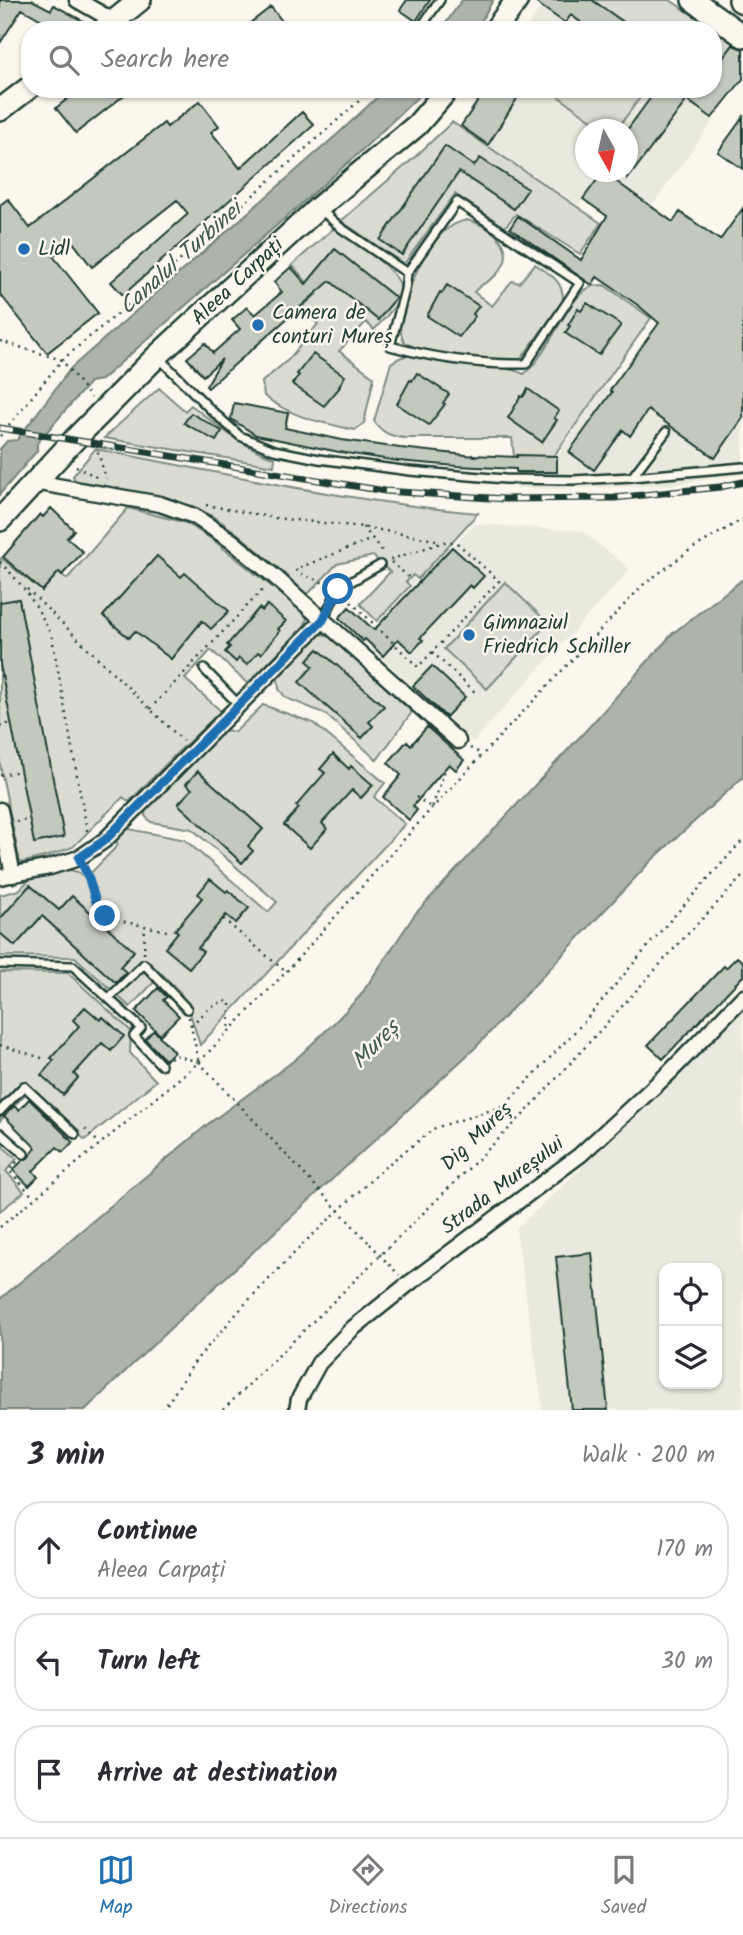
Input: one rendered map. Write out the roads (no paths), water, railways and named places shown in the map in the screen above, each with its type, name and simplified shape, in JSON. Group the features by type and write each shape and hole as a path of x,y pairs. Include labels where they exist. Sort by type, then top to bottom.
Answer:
{"street":[{"path":"77,0 103,21"},
{"path":"113,21 140,0"},
{"path":"501,21 516,0"},
{"path":"693,0 743,36"},
{"path":"0,110 21,94"},
{"name":"Aleea Carpați","path":"0,520 103,409 157,356 318,208 417,125 440,98"},
{"path":"34,482 160,504 194,516 232,541 275,577 458,741"},
{"path":"0,810 6,876 50,867 85,854 105,840 323,620"},
{"name":"Strada Mureșului","path":"297,1410 299,1399 319,1363 352,1329 579,1155 670,1072 743,997"}],"lane":[{"path":"425,21 440,0"},
{"path":"457,202 580,283 526,364 507,364 452,359 390,346 407,273 457,202"},
{"path":"318,208 341,228 407,273"},
{"path":"157,356 240,436 274,450 319,459 478,477 573,480 743,467"},
{"path":"632,477 666,432"},
{"path":"323,620 338,589 380,565"},
{"path":"204,669 239,706"},
{"path":"0,964 73,966 141,1028 134,1035 162,1065"},
{"path":"108,999 144,964 187,1009"},
{"path":"0,1111 24,1086 75,1134"},
{"path":"0,1133 24,1154"}],"water":[{"path":"462,0 493,0 481,21 447,21"},
{"name":"Canalul Turbinei","path":"376,98 417,98 359,153 101,380 90,382 37,443 37,451 0,494 0,449 7,441 17,440 71,368"},
{"name":"Mureș","path":"743,579 743,777 650,862 475,1048 85,1410 0,1410 0,1299 208,1124 296,1059 334,1023 360,996 415,914 673,633"}],"railway":[{"path":"0,428 385,491 505,499 614,498 720,487 743,482"}],"place":[{"name":"Lidl","path":"24,249"},
{"name":"Camera de conturi Mureș","path":"258,325"},
{"name":"Gimnaziul Friedrich Schiller","path":"469,635"}]}
